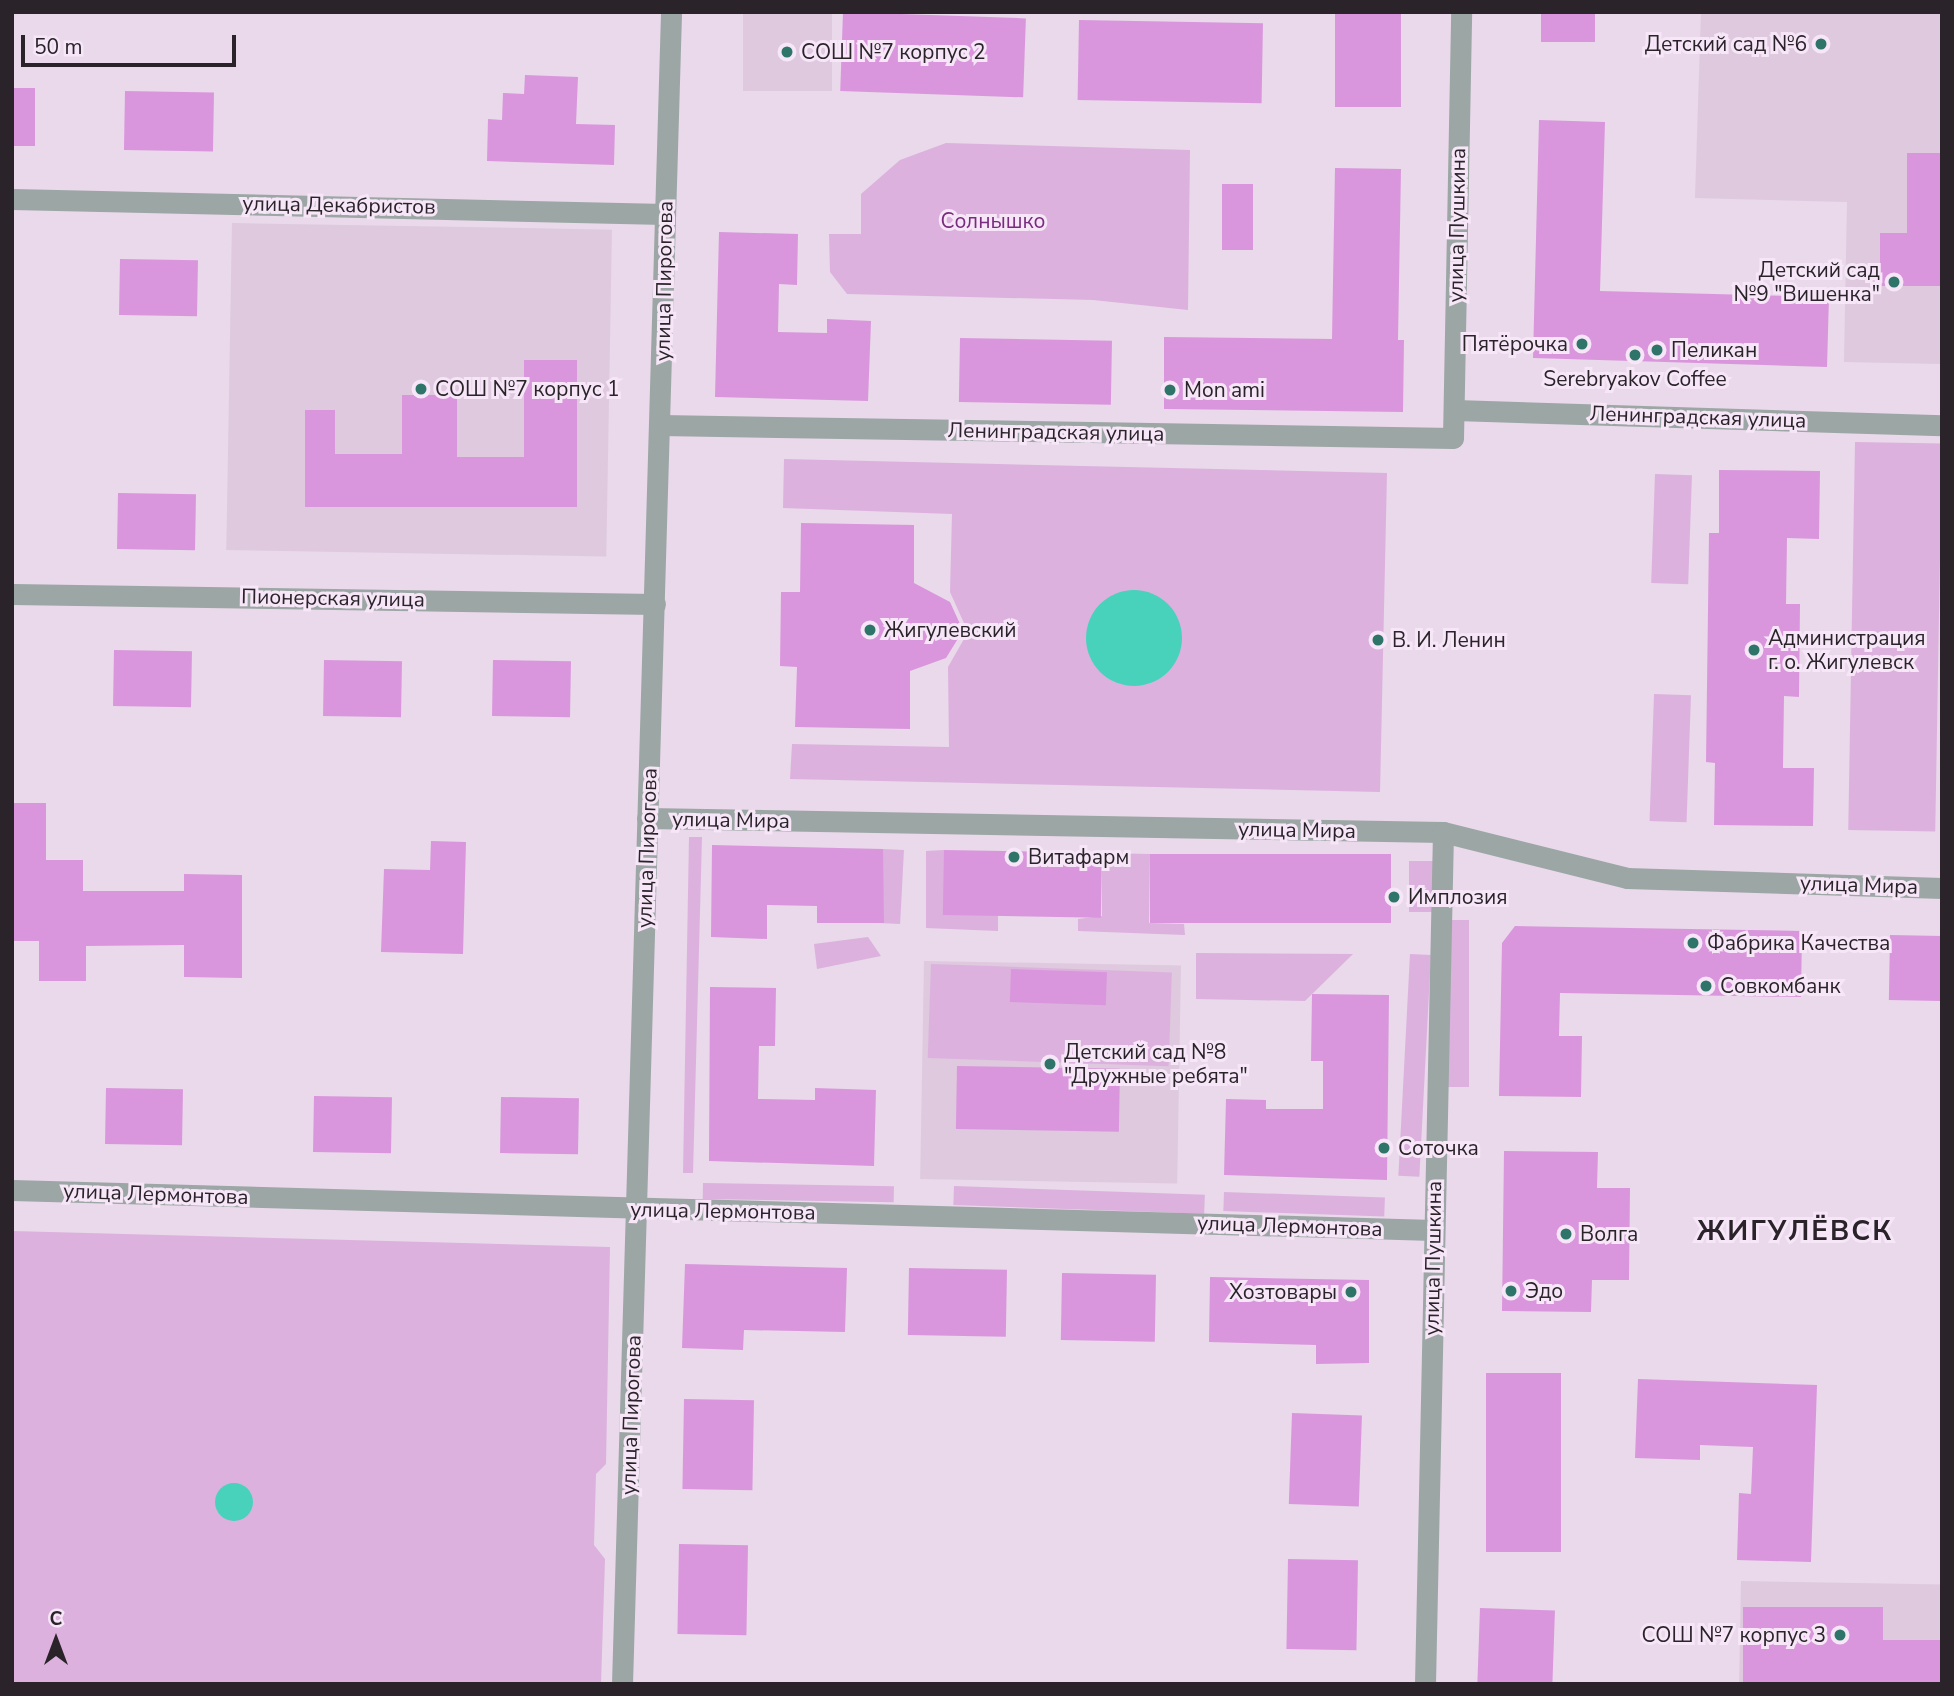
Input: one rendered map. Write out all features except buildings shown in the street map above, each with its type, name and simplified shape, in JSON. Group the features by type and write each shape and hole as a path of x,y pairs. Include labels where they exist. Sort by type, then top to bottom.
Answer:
{"street":[{"name":"улица Пирогова","path":"621,1684 638,1209 671,12"},
{"name":"улица Пушкина","path":"1453,438 1461,12"},
{"name":"улица Декабристов","path":"12,199 665,214"},
{"name":"Ленинградская улица","path":"1455,410 1942,425"},
{"name":"Ленинградская улица","path":"660,425 1453,438"},
{"name":"Пионерская улица","path":"12,594 654,604"},
{"name":"улица Мира","path":"647,818 1443,832 1627,878 1942,888"},
{"name":"улица Пушкина","path":"1425,1684 1443,832"},
{"name":"улица Лермонтова","path":"12,1189 1433,1230"}],"shaded area":[{"name":"СОШ №7 корпус 2","path":"743,12 832,12 832,91 743,91"},
{"name":"Детский сад №9 \"Вишенка\"","path":"1701,12 1942,12 1942,364 1844,362 1847,202 1695,198"},
{"name":"СОШ №7 корпус 1","path":"232,223 612,230 606,557 226,550"},
{"path":"1134,590 1152,594 1168,604 1178,620 1182,638 1178,656 1168,672 1152,682 1134,686 1116,682 1100,672 1090,656 1086,638 1090,620 1100,604 1116,594"},
{"name":"Детский сад №8 \"Дружные ребята\"","path":"924,961 1181,965 1177,1183 920,1179"},
{"path":"234,1483 248,1488 253,1502 248,1516 234,1521 220,1516 215,1502 220,1488"},
{"name":"СОШ №7 корпус 3","path":"1741,1581 1942,1585 1940,1684 1739,1684"}],"green space":[{"name":"Солнышко","path":"946,143 1190,150 1188,310 1093,300 847,294 830,272 829,234 861,234 861,194 900,160"},
{"path":"1855,442 1942,444 1935,831 1848,830"},
{"path":"784,459 1387,473 1380,792 790,779 792,744 949,747 948,667 968,632 950,592 952,514 783,508"},
{"path":"1655,474 1692,475 1688,584 1651,583"},
{"path":"1654,694 1691,695 1687,822 1650,821"},
{"path":"689,837 702,837 693,1173 683,1173"},
{"path":"883,849 904,850 900,924 879,923"},
{"path":"944,850 944,915 998,915 998,931 926,928 926,851"},
{"path":"1102,853 1150,854 1149,923 1184,924 1185,935 1078,931 1078,919 1102,916"},
{"path":"1409,861 1438,861 1438,912 1409,912"},
{"path":"1447,920 1469,920 1469,1087 1447,1087"},
{"path":"868,937 881,956 817,969 814,944"},
{"path":"1196,953 1353,954 1305,1001 1196,999"},
{"path":"1410,954 1431,955 1419,1177 1398,1176"},
{"path":"931,964 1172,972 1169,1066 928,1058"},
{"path":"703,1183 894,1186 894,1202 703,1199"},
{"path":"954,1186 1205,1195 1204,1214 953,1205"},
{"path":"1224,1192 1385,1198 1384,1217 1223,1211"},
{"path":"12,1231 610,1247 606,1464 596,1474 594,1545 605,1559 601,1684 12,1684"}],"place":[{"name":"Детский сад №6","path":"1821,44"},
{"name":"СОШ №7 корпус 2","path":"787,52"},
{"name":"Детский сад №9 \"Вишенка\"","path":"1894,282"},
{"name":"Пятёрочка","path":"1582,344"},
{"name":"Пеликан","path":"1657,350"},
{"name":"Serebryakov Coffee","path":"1635,355"},
{"name":"СОШ №7 корпус 1","path":"421,389"},
{"name":"Mon ami","path":"1170,390"},
{"name":"Жигулевский","path":"870,630"},
{"name":"В. И. Ленин","path":"1378,640"},
{"name":"Администрация г. о. Жигулевск","path":"1754,650"},
{"name":"Витафарм","path":"1014,857"},
{"name":"Имплозия","path":"1394,897"},
{"name":"Фабрика Качества","path":"1693,943"},
{"name":"Совкомбанк","path":"1706,986"},
{"name":"Детский сад №8 \"Дружные ребята\"","path":"1050,1064"},
{"name":"Соточка","path":"1384,1148"},
{"name":"Волга","path":"1566,1234"},
{"name":"Эдо","path":"1511,1291"},
{"name":"Хозтовары","path":"1351,1292"},
{"name":"СОШ №7 корпус 3","path":"1840,1635"}],"district":[{"name":"ЖИГУЛЁВСК","path":"1795,1231"}]}
